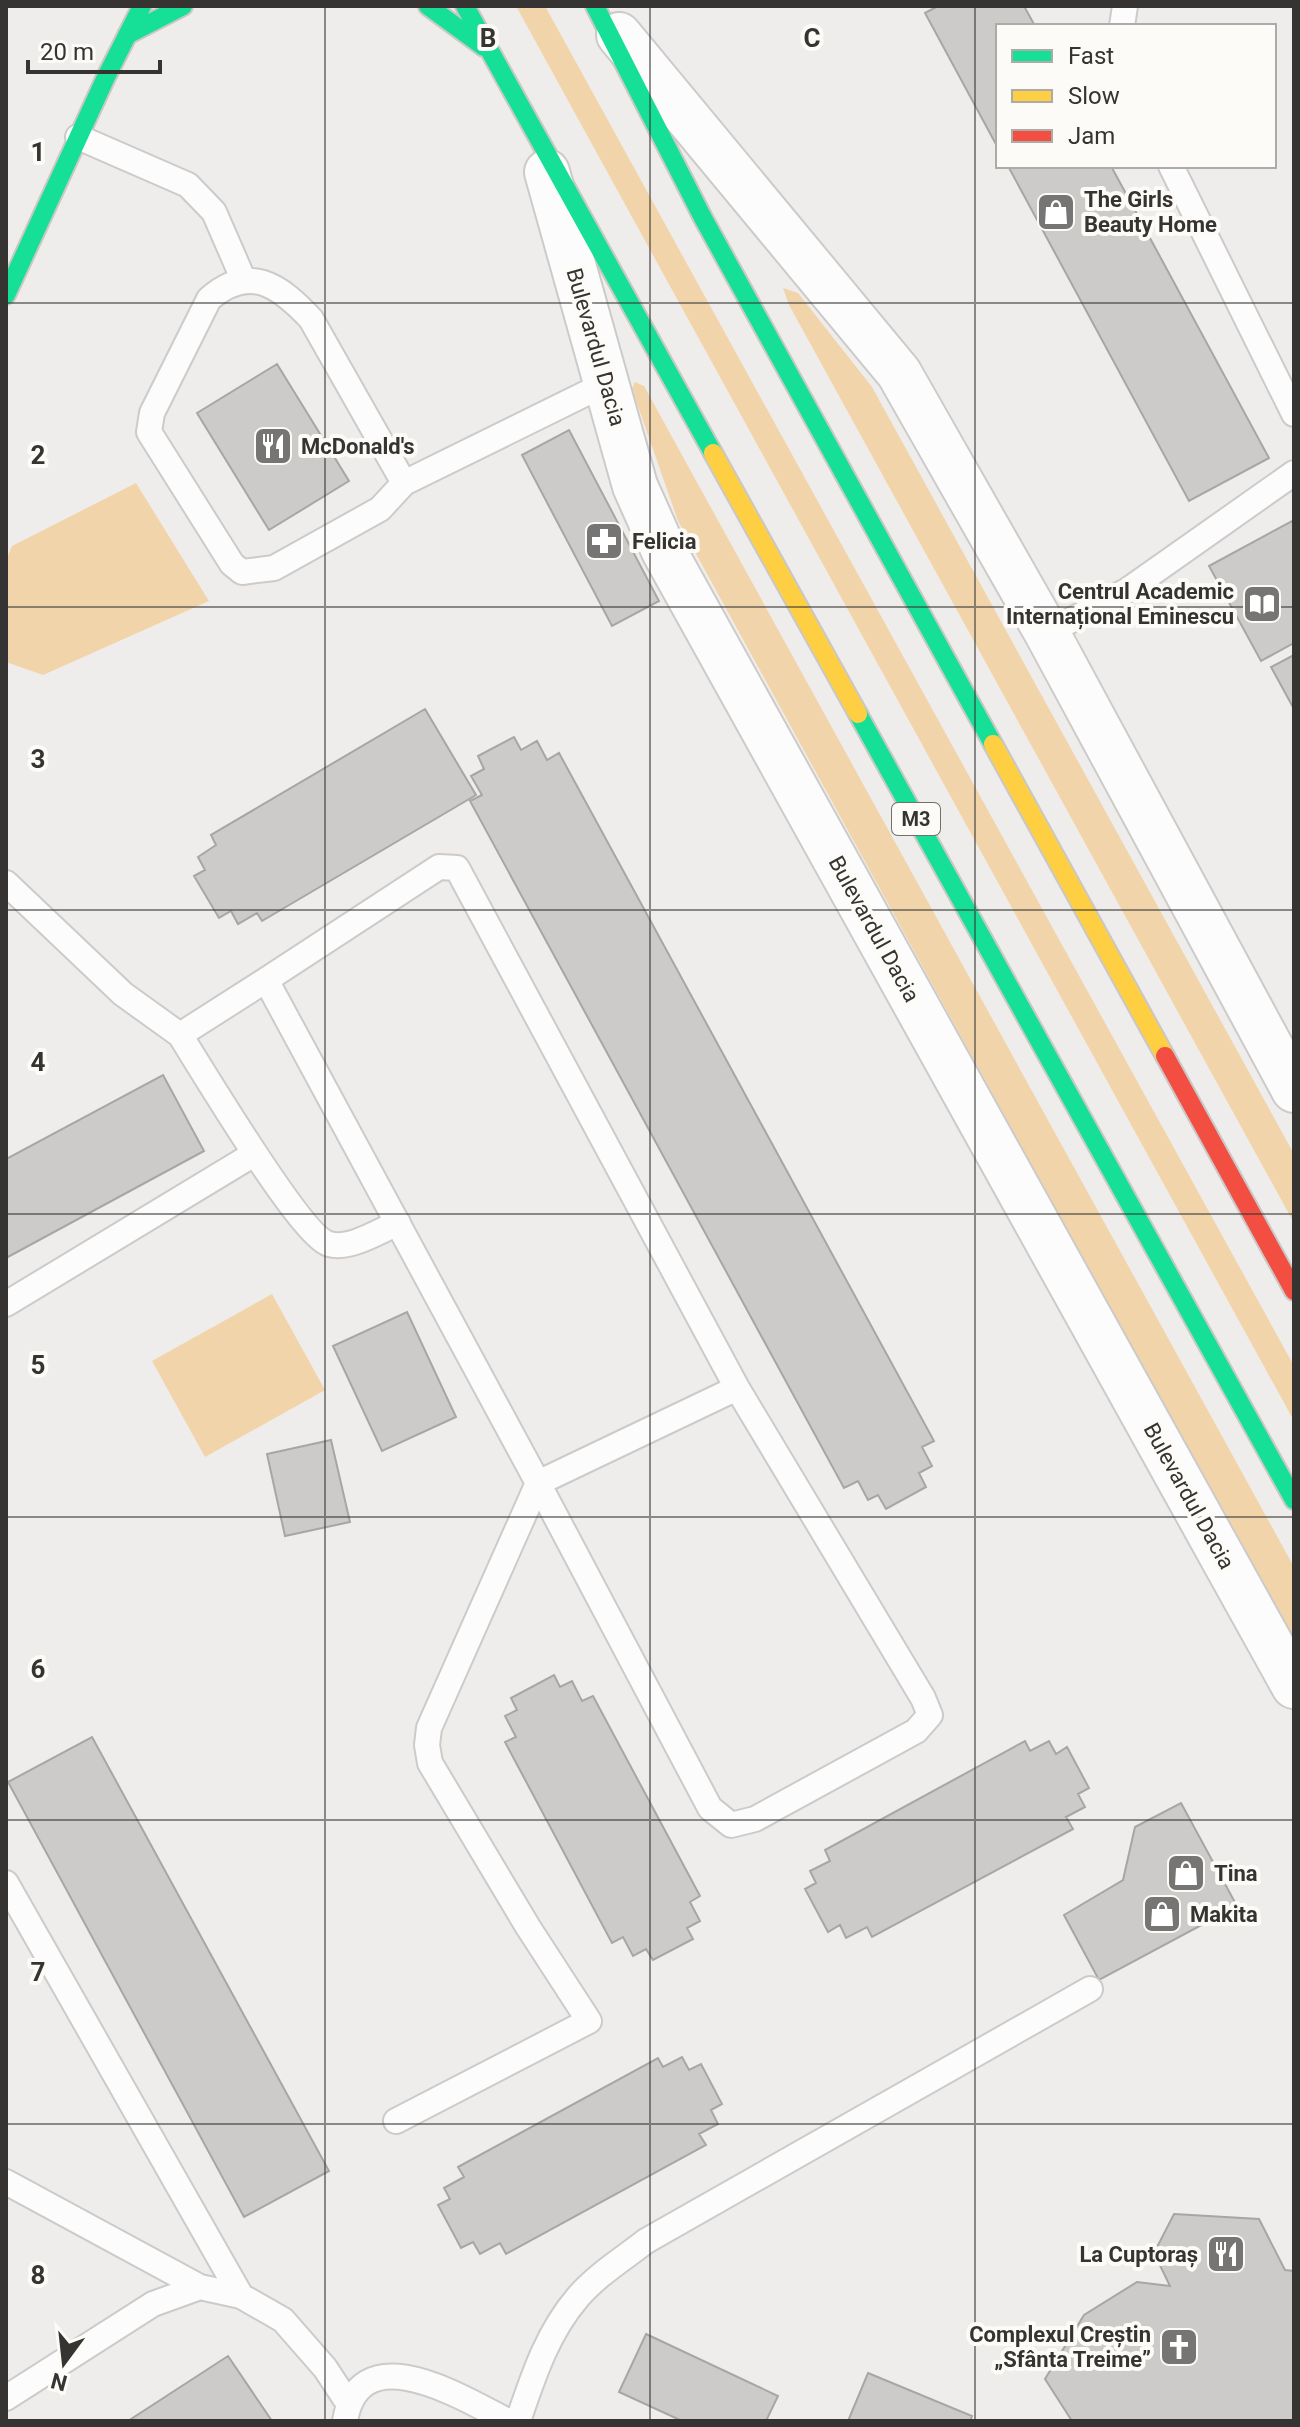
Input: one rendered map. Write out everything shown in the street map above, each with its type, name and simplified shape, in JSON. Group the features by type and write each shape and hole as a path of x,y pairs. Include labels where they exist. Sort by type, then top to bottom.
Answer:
{"main road":[{"path":"127,35 134,6"},
{"path":"6,295 142,6"},
{"path":"127,35 183,6"},
{"path":"428,6 489,51"},
{"name":"Bulevardul Dacia","path":"465,6 1294,1500"},
{"path":"595,6 711,232 1294,1291"}],"street":[{"path":"595,6 899,373 1047,633 1294,1090"},
{"name":"Bulevardul Dacia","path":"537,138 635,486 664,551 1294,1686"}],"lane":[{"path":"78,137 188,185 214,212 244,281"},
{"path":"1172,168 1294,414"},
{"path":"404,483 311,319 291,297 266,282 244,281 222,288 209,299 152,413 149,432 232,564 242,572 274,568 380,509 404,483 607,383"},
{"path":"1047,633 1128,590 1294,473"},
{"path":"180,1035 439,867 457,868 737,1388 923,1698 930,1715 916,1731 755,1819 731,1825 710,1808 266,980"},
{"path":"6,883 123,994 180,1035 254,1154 325,1244 342,1246 398,1223"},
{"path":"6,1304 254,1154"},
{"path":"396,2121 589,2021 528,1927 430,1763 427,1745 429,1728 538,1483 737,1388"},
{"path":"6,1883 241,2296"},
{"path":"518,2421 538,2361 555,2329 578,2297 646,2241 1090,1989"},
{"path":"6,2182 200,2287 241,2296 283,2320 325,2368 346,2412"},
{"path":"6,2398 153,2304 200,2287"},
{"path":"346,2412 358,2389 375,2381 402,2376 425,2380 508,2421"}],"shaded area":[{"path":"516,6 545,6 1294,1366 1294,1421"},
{"path":"783,288 798,293 872,387 1294,1154 1294,1223 789,305"},
{"path":"635,382 644,386 1294,1567 1294,1643 678,521 632,389"},
{"path":"136,483 209,601 43,675 6,662 6,560 12,546"},
{"path":"272,1294 325,1390 205,1457 152,1361"}],"building":[{"path":"938,6 1024,6 1034,24 996,24 996,144 925,13"},
{"path":"1009,168 1112,168 1269,458 1189,501"},
{"path":"277,364 349,481 269,530 197,413"},
{"path":"569,430 659,601 612,626 522,455"},
{"name":"Centrul Academic Internațional Eminescu","path":"1292,521 1294,643 1261,661 1209,566"},
{"path":"1294,655 1294,709 1271,667"},
{"path":"425,709 476,795 262,921 257,913 238,924 231,911 219,918 194,876 205,870 198,857 216,845 211,835"},
{"path":"514,737 521,750 537,741 547,760 559,753 934,1441 922,1447 932,1466 919,1473 926,1487 886,1509 878,1495 868,1500 858,1481 844,1488 470,801 482,795 471,776 484,769 478,756"},
{"path":"163,1075 204,1151 6,1258 6,1159"},
{"path":"407,1312 456,1417 382,1451 333,1346"},
{"path":"331,1440 350,1522 285,1536 267,1454"},
{"path":"554,1675 560,1687 572,1681 582,1701 593,1696 700,1896 690,1902 700,1921 687,1928 693,1939 653,1960 646,1949 633,1956 623,1937 612,1943 505,1742 516,1737 505,1716 517,1710 511,1698"},
{"path":"92,1737 329,2171 244,2217 8,1782"},
{"path":"1025,1741 1030,1751 1049,1741 1056,1754 1067,1747 1089,1788 1078,1794 1085,1807 1066,1817 1073,1829 872,1937 867,1927 846,1938 840,1925 828,1932 805,1889 816,1883 810,1871 830,1861 825,1850"},
{"path":"1181,1803 1237,1906 1099,1980 1064,1915 1123,1880 1135,1827"},
{"path":"682,2057 689,2070 701,2064 722,2104 711,2110 718,2124 699,2134 706,2145 506,2254 500,2243 480,2254 473,2242 461,2248 438,2205 450,2199 444,2188 464,2177 458,2167 658,2058 663,2067"},
{"name":"Complexul Creștin „Sfânta Treime”","path":"1174,2214 1259,2219 1285,2270 1294,2271 1294,2421 1072,2421 1045,2379 1084,2315 1137,2282 1170,2286 1154,2253"},
{"path":"646,2334 778,2396 766,2421 682,2421 619,2392"},
{"path":"228,2356 272,2421 128,2421"},
{"path":"868,2373 972,2416 970,2421 848,2421"}],"traffic: fast":[{"path":"6,295 142,6"},
{"path":"127,35 183,6"},
{"path":"428,6 484,47"},
{"path":"465,6 713,453"},
{"path":"595,6 703,218 993,744"},
{"path":"858,714 1294,1500"}],"traffic: slow":[{"path":"713,453 858,714"},
{"path":"993,744 1165,1056"}],"traffic: jam":[{"path":"1165,1056 1294,1291"}],"place":[{"name":"The Girls Beauty Home","path":"1056,212"},
{"name":"McDonald's","path":"273,446"},
{"name":"Felicia","path":"604,541"},
{"name":"Centrul Academic Internațional Eminescu","path":"1262,604"},
{"name":"Tina","path":"1186,1873"},
{"name":"Makita","path":"1162,1914"},
{"name":"La Cuptoraș","path":"1226,2254"},
{"name":"Complexul Creștin „Sfânta Treime”","path":"1179,2347"}]}
